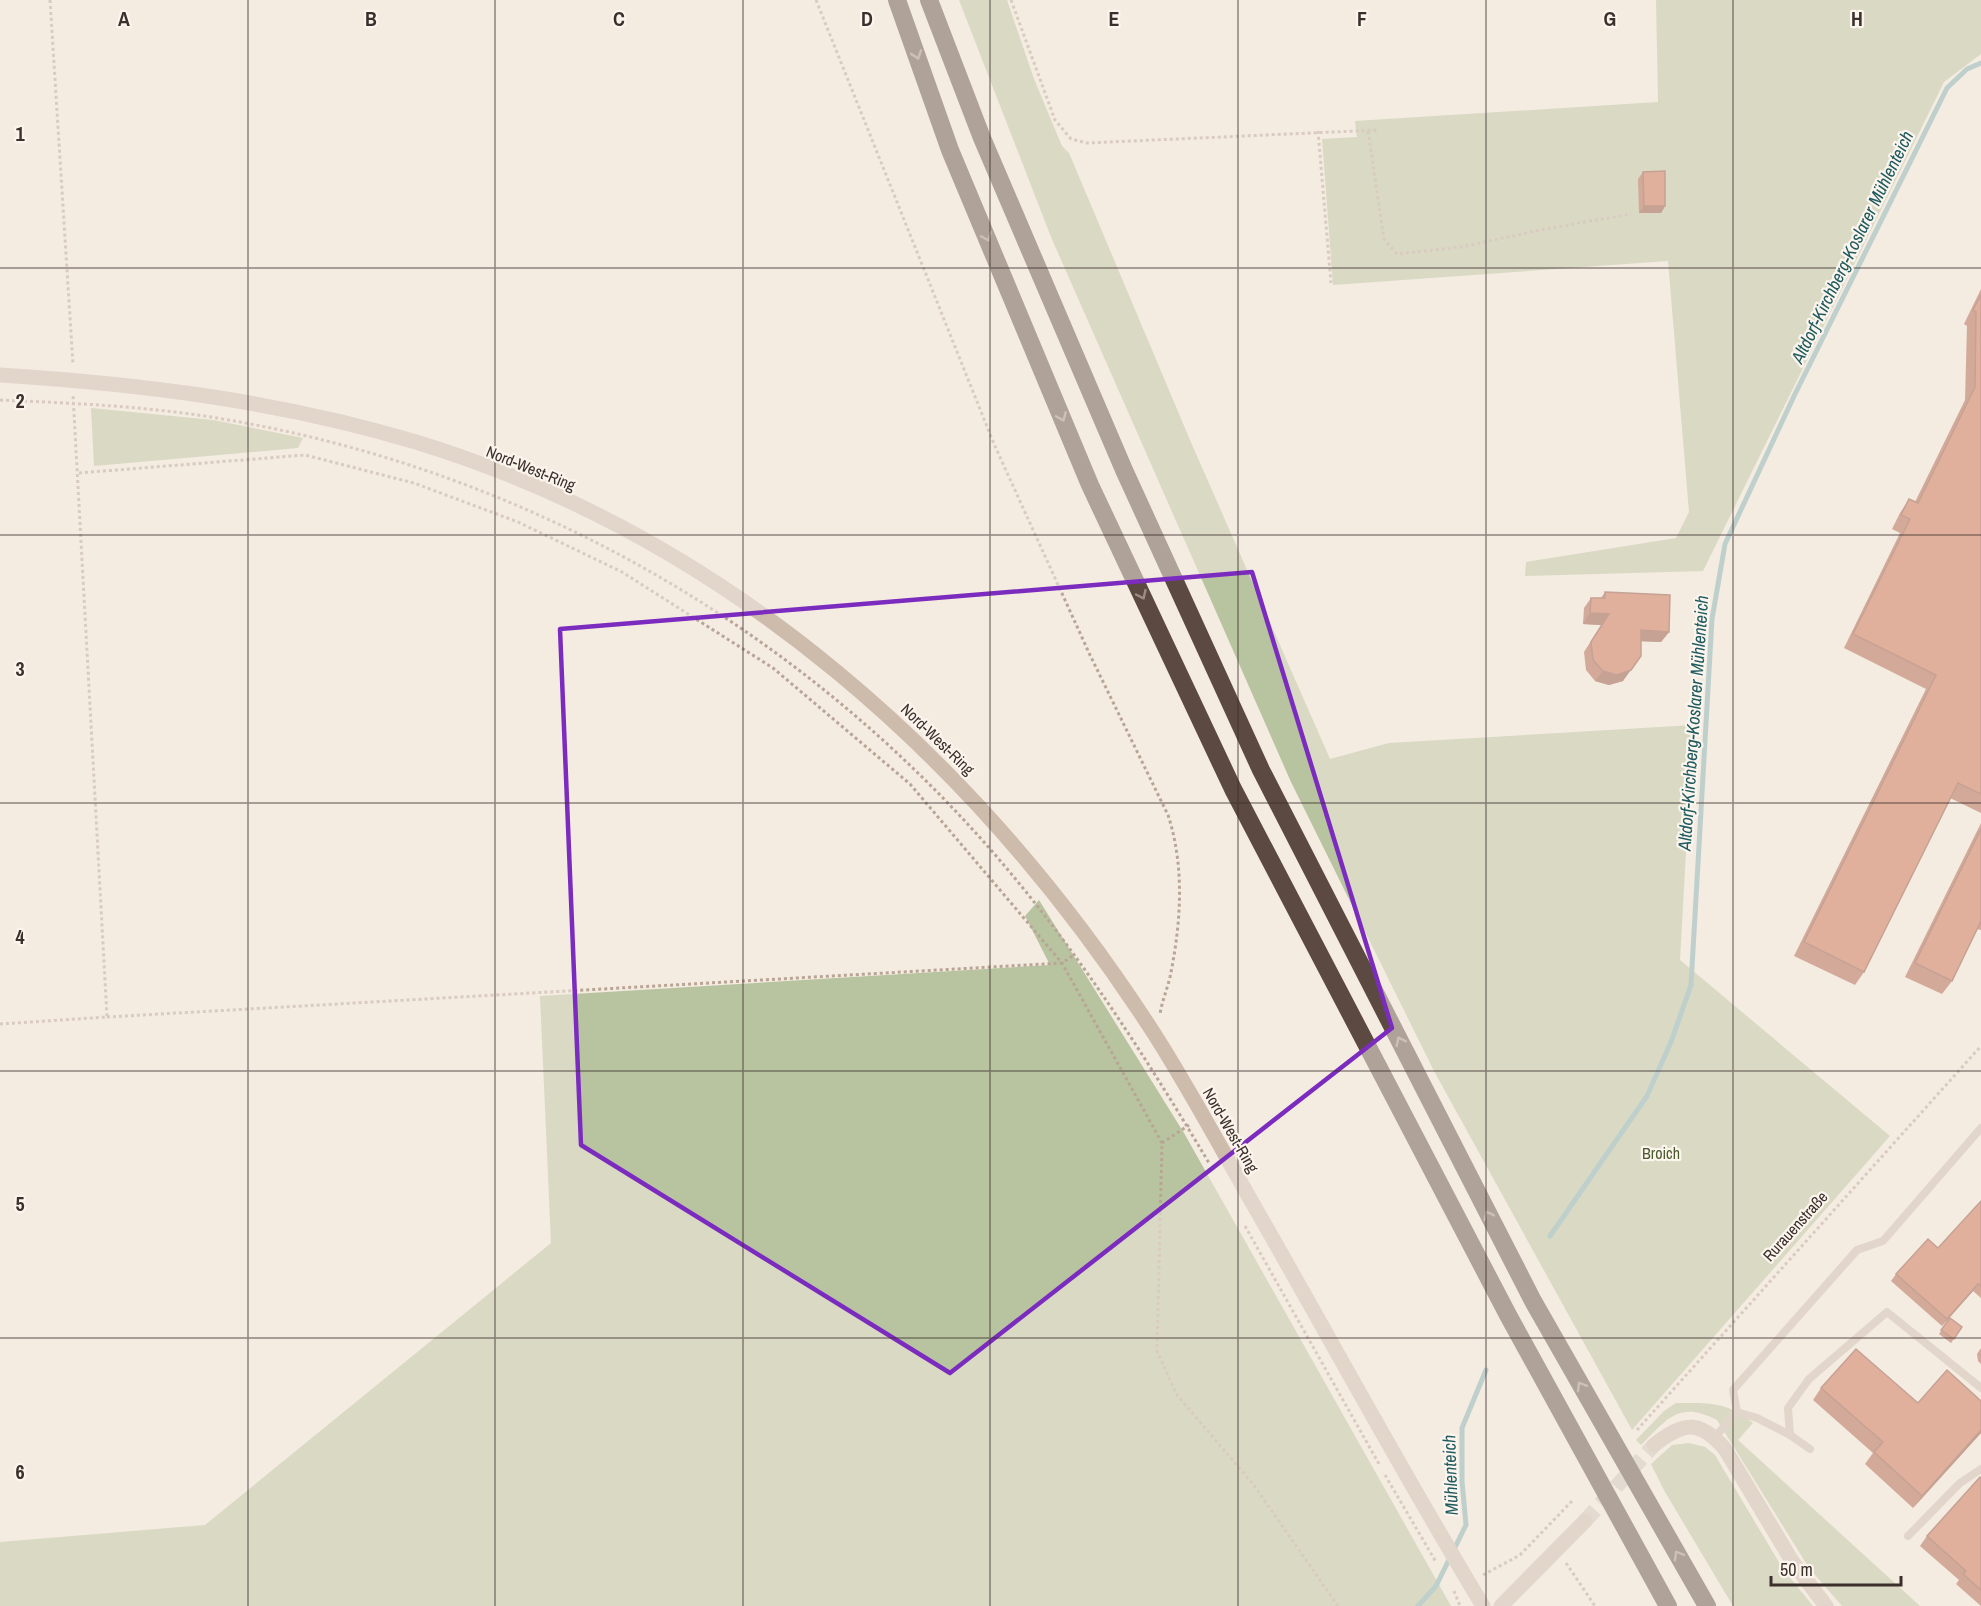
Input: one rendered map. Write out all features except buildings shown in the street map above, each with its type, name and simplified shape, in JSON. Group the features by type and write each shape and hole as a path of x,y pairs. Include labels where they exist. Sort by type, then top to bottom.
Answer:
{"highway":[{"path":"897,0 950,150 1090,485 1233,789 1508,1315 1668,1606"},
{"path":"929,0 982,138 1119,459 1261,770 1533,1301 1707,1606"}],"street":[{"name":"Nord-West-Ring","path":"0,375 74,380 191,393 304,414 416,442 527,485 585,510 630,533 691,569 780,627 873,701 945,768 993,820 1046,883 1091,942 1157,1038 1483,1606"},
{"path":"1654,1445 1675,1429 1692,1426 1714,1437 1725,1449 1792,1561 1826,1606"},
{"path":"1501,1606 1585,1521"}],"lane":[{"path":"1737,1412 1733,1390 1857,1250 1883,1241 1981,1128"},
{"path":"1790,1435 1788,1408 1809,1379 1887,1312 1981,1388"},
{"path":"1737,1412 1757,1418 1790,1435 1810,1449"},
{"path":"1714,1437 1737,1412"},
{"path":"1908,1536 1960,1483 1981,1469"}],"path":[{"path":"50,0 74,380 72,403 79,473 107,1017"},
{"path":"816,0 994,444 1090,655 1168,815 1175,839 1180,873 1179,910 1170,977 1161,1010 1157,1038"},
{"path":"1011,0 1055,120 1071,139 1088,143 1378,130"},
{"path":"1368,130 1384,239 1397,254 1461,247 1545,228 1631,214"},
{"path":"1318,131 1331,283"},
{"path":"0,400 72,403 213,418 310,437 398,461 525,508 629,558 745,629 848,707 919,773 974,831 1074,955 1213,1169"},
{"path":"79,473 305,455 414,483 518,522 621,572 774,668 910,784 1062,963 1162,1143 1157,1351 1178,1395 1252,1484 1338,1606"},
{"path":"0,1024 1062,963 1091,942"},
{"name":"Rurauenstraße","path":"1636,1430 1981,1046"},
{"path":"1162,1143 1203,1115"},
{"path":"1242,1221 1427,1547"},
{"path":"1460,1606 1454,1592 1468,1582 1520,1555 1573,1500"},
{"path":"1556,1550 1595,1606"}],"highlighted area":[{"path":"1252,572 1392,1028 950,1373 581,1145 560,629"}],"green space":[{"name":"Broich","path":"959,0 1007,0 1034,79 1062,146 1069,153 1190,440 1330,759 1389,743 1693,725 1680,960 1890,1136 1632,1430 1434,1071 1291,782 1051,237"},
{"path":"1656,0 1981,0 1981,54 1944,82 1703,571 1525,576 1526,562 1676,538 1689,512 1668,261 1333,285 1322,139 1357,137 1355,121 1658,102"},
{"path":"91,408 213,420 303,438 298,448 94,466"},
{"path":"1039,900 1184,1133 1451,1606 0,1606 0,1542 205,1525 551,1243 540,996 1050,965 1025,916"},
{"path":"1676,1403 1725,1407 1753,1423 1738,1440 1920,1606 1842,1606 1809,1568 1717,1420 1704,1414 1683,1412 1666,1420 1641,1445 1636,1440 1664,1411"},
{"path":"1689,1443 1705,1447 1715,1455 1783,1569 1813,1606 1733,1606 1665,1492 1651,1464 1672,1445"}],"waterway":[{"name":"Altdorf-Kirchberg-Koslarer Mühlenteich","path":"1550,1236 1647,1096 1671,1042 1691,985 1712,619 1725,544 1795,394 1947,88 1967,69 1981,63"},
{"name":"Mühlenteich","path":"1418,1606 1436,1586 1466,1525 1462,1481 1462,1428 1486,1370"}],"tunnel":[{"path":"1585,1521 1654,1445"}]}
